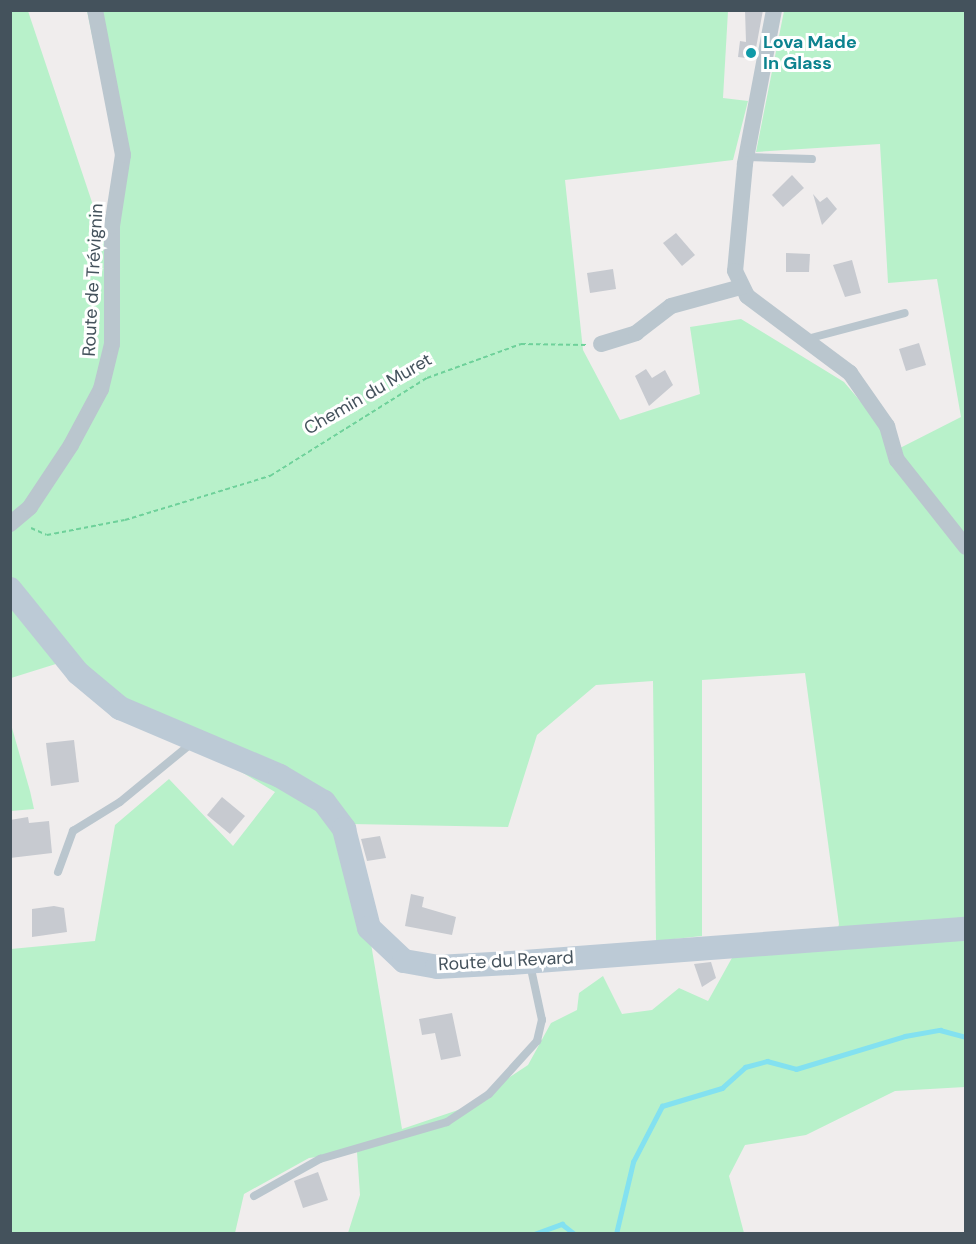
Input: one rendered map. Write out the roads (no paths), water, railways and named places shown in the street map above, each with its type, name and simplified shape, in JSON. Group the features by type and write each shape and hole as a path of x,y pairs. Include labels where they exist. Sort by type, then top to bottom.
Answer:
{"main road":[{"name":"Route du Revard","path":"10,589 101,694 194,741 288,780 336,814 351,848 362,910 390,953 437,967 966,929"}],"street":[{"name":"Route de Trévignin","path":"12,523 30,507 71,445 101,389 112,344 112,226 123,155 94,10"},
{"path":"774,10 747,157 735,271 741,287 850,373 871,399 887,426 897,460 966,547"},
{"path":"601,344 636,333 671,306 741,287"}],"lane":[{"path":"747,157 812,159"},
{"path":"807,339 905,313"},
{"path":"58,872 73,831 120,802 194,741"},
{"path":"254,1196 320,1159 447,1122 489,1094 537,1041 542,1020 530,961"}],"waterway":[{"path":"616,1234 633,1162 662,1106 722,1088 745,1067 767,1061 796,1069 905,1036 940,1030 966,1037"},
{"path":"534,1234 562,1224 575,1234"}],"place":[{"name":"Lova Made In Glass","path":"751,53"}]}
